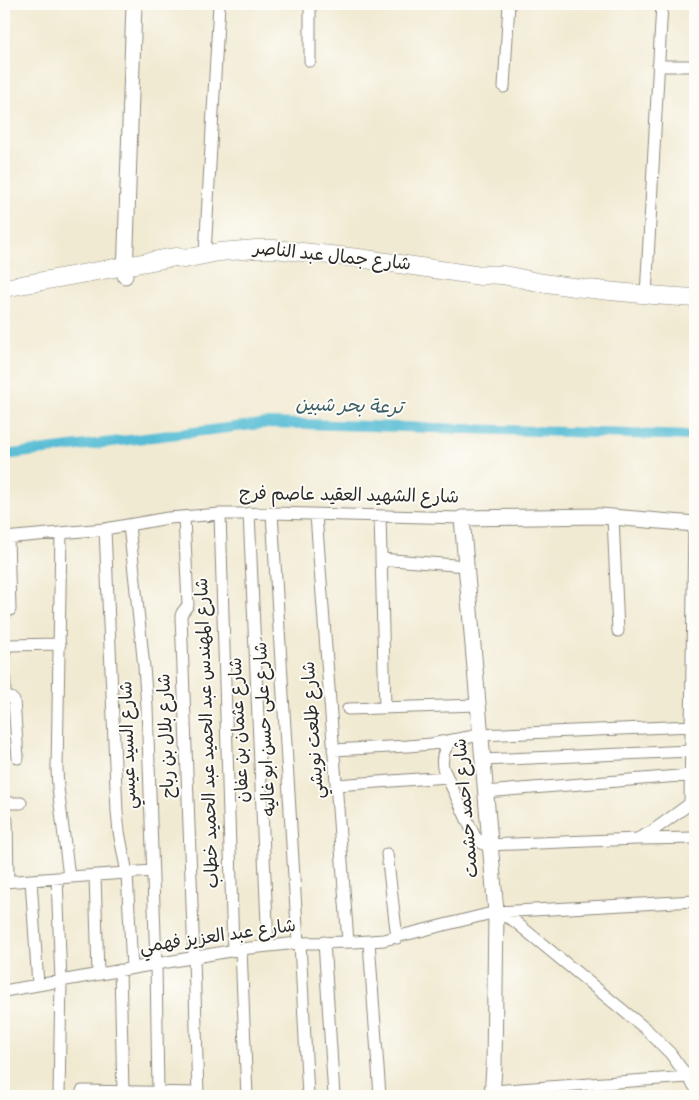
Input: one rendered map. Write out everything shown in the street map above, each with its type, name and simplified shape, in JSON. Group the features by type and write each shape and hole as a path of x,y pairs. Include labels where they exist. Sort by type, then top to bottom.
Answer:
{"main road":[{"name":"شارع جمال عبد الناصر","path":"4,298 125,271 173,257 184,259 219,252 256,249 359,258 481,276 492,274 538,282 646,295 695,298"},
{"name":"شارع جمال عبد الناصر","path":"4,288 125,271"},
{"name":"شارع جمال عبد الناصر","path":"481,276 494,284 537,291 585,298 695,309"}],"street":[{"path":"125,271 134,4"},
{"path":"205,254 219,4"},
{"path":"310,4 310,61"},
{"path":"504,87 509,4"},
{"path":"646,295 662,4"},
{"path":"658,66 695,66"},
{"name":"شارع الشهيد العقيد عاصم فرج","path":"6,538 105,529 168,518 249,513 462,518 600,516 695,524"},
{"name":"شارع عثمان بن عفان","path":"249,513 268,946"},
{"name":"شارع على حسن ابو غاليه","path":"272,513 308,1096"},
{"name":"شارع المهندس عبد الحميد عبد الحميد خطاب","path":"220,514 237,950 247,1096"},
{"name":"شارع طلعت نويشي","path":"316,515 348,942"},
{"path":"380,516 386,708"},
{"name":"شارع بلال بن رباح","path":"184,517 188,605 181,616 198,1095"},
{"path":"613,517 618,631"},
{"name":"شارع احمد حشمت","path":"462,518 496,912 492,1094"},
{"path":"637,839 651,832 693,801 691,751 695,524"},
{"name":"شارع السيد عيسي","path":"129,525 144,667 156,964 158,1092"},
{"path":"105,529 117,812 127,873 122,1091"},
{"path":"59,1096 63,878 57,769 61,533"},
{"path":"6,538 10,610"},
{"path":"381,558 466,566"},
{"path":"18,758 14,700 4,698 4,654 6,648 9,645 60,644"},
{"path":"348,709 478,705"},
{"path":"334,750 431,744 480,735 692,726"},
{"path":"453,740 446,746 442,756 443,768 475,837 483,844 490,846 695,838"},
{"path":"483,760 691,751"},
{"path":"485,792 691,775"},
{"path":"336,786 447,776"},
{"path":"4,803 21,803"},
{"path":"6,820 6,882 152,871"},
{"path":"387,854 397,938"},
{"path":"94,875 98,974"},
{"path":"31,880 38,985"},
{"name":"شارع عبد العزيز فهمي","path":"4,991 237,950 299,943 369,942 397,938 496,912 695,901"},
{"path":"496,912 513,920 647,1030 670,1054 695,1086"},
{"path":"324,942 334,1096"},
{"path":"369,942 380,1096"},
{"path":"492,1094 688,1077"},
{"path":"82,1090 198,1095"}],"waterway":[{"name":"ترعة بحر شبين","path":"4,455 269,423 695,436"}]}
